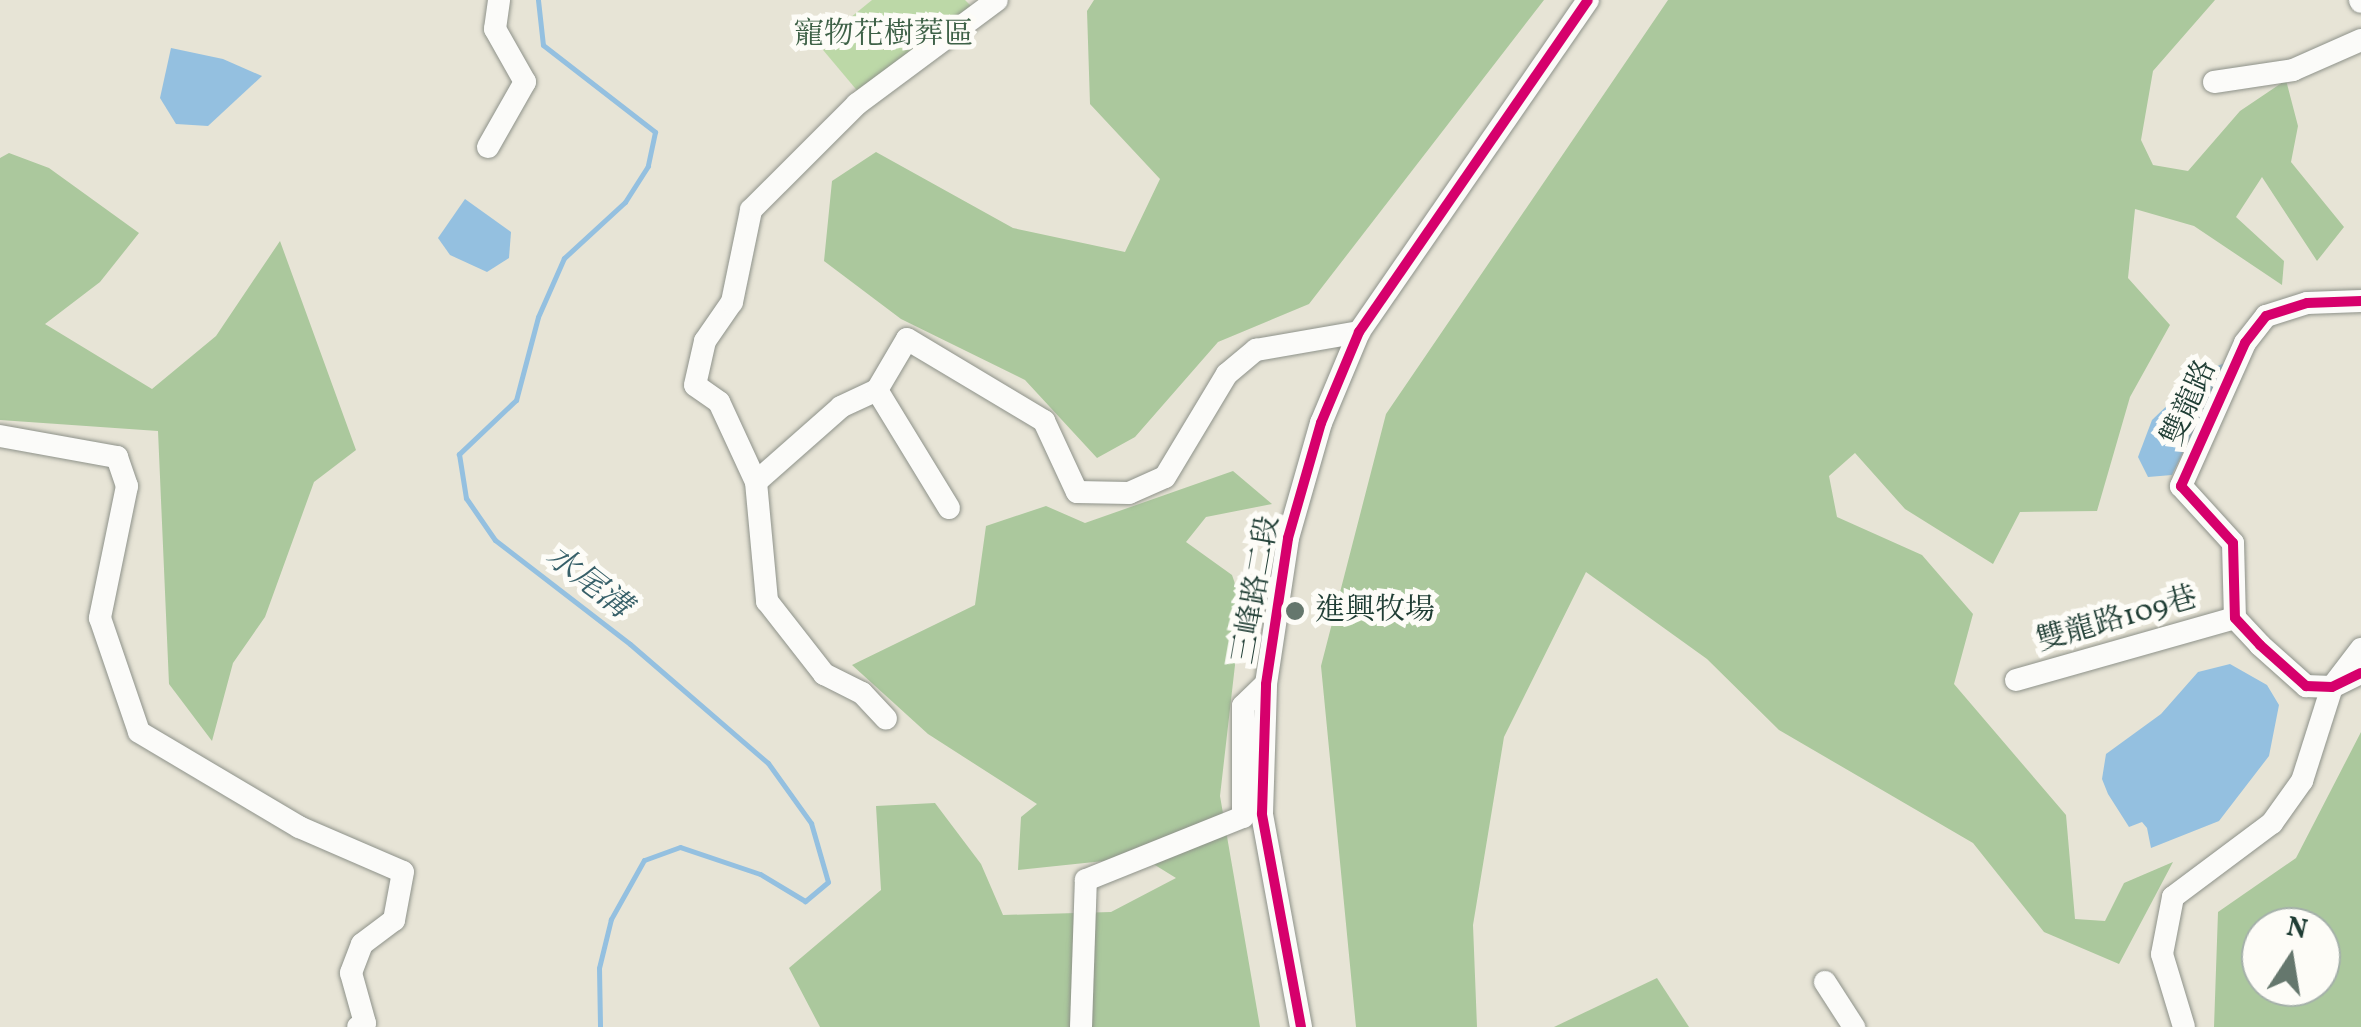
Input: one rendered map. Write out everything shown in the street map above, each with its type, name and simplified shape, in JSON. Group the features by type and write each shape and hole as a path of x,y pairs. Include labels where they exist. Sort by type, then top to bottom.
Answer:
{"street":[{"path":"488,147 525,82 496,29 499,0"},
{"path":"886,719 862,693 824,674 767,601 756,482 719,402 695,385 705,342 732,302 751,210 857,104 997,0"},
{"name":"三峰路二段","path":"1301,1027 1262,814 1266,684 1288,538 1321,423 1359,332 1588,0"},
{"path":"2214,82 2292,70 2361,40"},
{"name":"雙龍路","path":"2235,618 2233,543 2180,486 2245,343 2266,316 2307,303 2361,301"},
{"path":"756,482 841,407 878,390 907,338 1044,421 1077,492 1129,493 1165,477 1228,374 1256,350 1359,332"},
{"path":"878,390 949,508"},
{"path":"0,436 116,457 127,486 100,618 139,732 299,827 403,872 394,920 362,944 351,973 365,1023 358,1027"},
{"path":"2235,618 2306,686 2332,687 2361,673"},
{"name":"雙龍路109巷","path":"2016,680 2235,618"},
{"path":"2184,1027 2162,954 2173,897 2272,823 2302,780 2332,687 2361,649"},
{"path":"1081,1027 1086,880 1243,817 1243,706 1266,684"},
{"path":"1825,982 1854,1027"}],"green space":[{"name":"寵物花樹葬區","path":"872,0 965,0 974,9 860,94 818,44"},
{"path":"1094,0 1544,0 1309,304 1218,342 1135,437 1097,458 1025,380 901,319 824,261 832,181 876,152 1013,228 1125,252 1160,179 1090,104 1087,11"},
{"path":"1668,0 2215,0 2153,71 2141,140 2153,165 2188,171 2240,111 2286,80 2298,126 2291,162 2344,227 2317,261 2262,177 2236,217 2284,261 2282,285 2194,226 2135,209 2128,278 2170,325 2130,397 2097,511 2020,512 1993,564 1905,509 1855,453 1829,476 1837,517 1922,555 1973,614 1954,684 2066,815 2075,919 2105,921 2124,883 2173,862 2119,964 2044,932 1973,843 1779,730 1707,659 1586,572 1504,737 1473,925 1477,1027 1356,1027 1321,666 1386,414"},
{"path":"9,153 49,168 139,233 100,282 45,324 152,389 216,336 280,241 356,450 314,482 265,617 233,663 212,741 169,684 158,431 0,420 0,158"},
{"path":"1233,471 1272,504 1206,517 1186,542 1232,575 1242,604 1220,796 1260,1027 820,1027 789,968 881,890 876,806 935,803 981,864 1003,915 1111,912 1176,878 1142,857 1018,870 1021,817 1037,804 928,734 852,665 975,605 986,526 1046,506 1085,523"},
{"path":"2361,732 2361,1027 2214,1027 2218,912 2296,858"},
{"path":"1657,978 1689,1027 1554,1027"}],"water":[{"path":"171,48 223,59 262,76 208,126 176,124 160,98"},
{"path":"465,199 511,232 509,258 487,272 450,255 438,238"},
{"path":"2227,362 2172,475 2148,477 2138,457 2152,420 2201,373"},
{"path":"2230,664 2267,685 2279,705 2269,756 2219,821 2151,848 2147,828 2142,822 2129,827 2108,794 2102,779 2106,754 2161,714 2198,672"}],"waterway":[{"name":"水尾溝","path":"538,0 543,45 655,132 648,166 625,202 564,258 538,317 516,400 459,454 466,498 495,540 630,644 768,763 811,823 828,882 805,901 760,874 680,847 644,860 611,919 599,968 600,1027"}],"cycle path":[{"path":"1301,1027 1262,814 1266,684 1288,538 1321,423 1359,332 1588,0"},
{"path":"2361,301 2307,303 2266,316 2245,343 2181,486 2233,543 2235,618 2260,645 2306,686 2332,687 2361,673"}],"place":[{"name":"進興牧場","path":"1295,611"}]}
